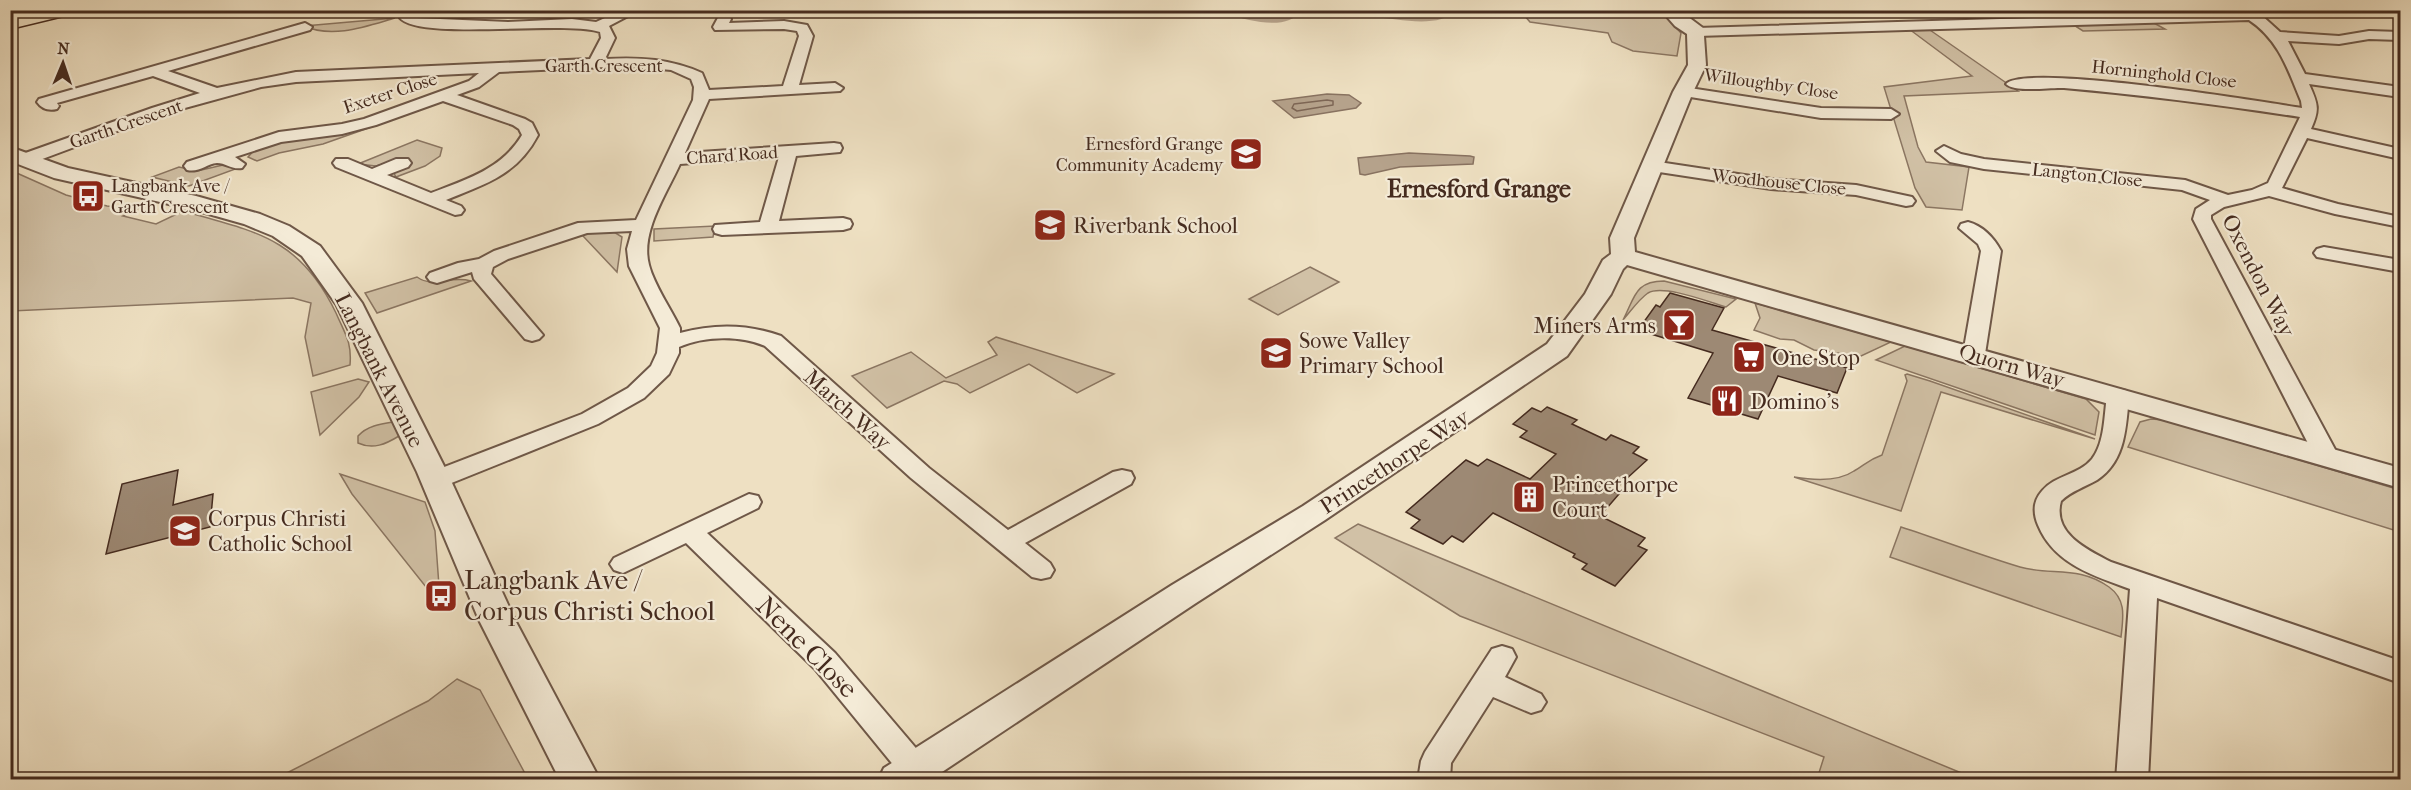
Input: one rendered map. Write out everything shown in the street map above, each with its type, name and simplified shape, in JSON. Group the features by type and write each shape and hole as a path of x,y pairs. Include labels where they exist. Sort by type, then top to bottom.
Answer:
{"main road":[{"path":"10,23 65,10"}],"street":[{"path":"1670,10 1681,22 1697,32 2248,13 2277,36 2286,48 2309,101 2310,114 2279,181 2269,190"},
{"path":"1959,10 1976,22"},
{"path":"414,13 407,18 414,22 506,26 572,24 596,27 606,30 608,38 596,63"},
{"path":"596,27 621,16"},
{"path":"724,19 720,27 784,25 802,28 806,36 790,90"},
{"path":"261,26 277,34"},
{"path":"27,103 48,104 151,70 305,27"},
{"path":"1623,256 1622,238 1683,92 1697,65 1697,32"},
{"path":"2277,36 2338,40 2369,35 2400,36"},
{"name":"Garth Crescent","path":"17,156 215,93 260,82 315,75 642,63 684,69 697,76 703,95"},
{"name":"Exeter Close","path":"193,166 279,137 342,129 370,122 474,84 496,67"},
{"path":"151,70 215,93"},
{"path":"2300,78 2400,92"},
{"name":"Horninghold Close","path":"2013,84 2073,84 2178,93 2310,114"},
{"path":"435,480 555,433 616,405 636,393 661,369 666,361 670,343 670,328 667,318 645,279 637,258 637,249 643,225 703,95 835,88"},
{"name":"Willoughby Close","path":"1683,92 1821,112 1891,114"},
{"path":"430,200 504,168 524,147 530,135 526,126 519,122 444,96"},
{"path":"2301,132 2400,154"},
{"name":"Chard Road","path":"674,159 834,148"},
{"name":"Chard Road","path":"768,227 789,151"},
{"name":"Langton Close","path":"1944,151 1956,158 1984,164 2185,185 2229,201"},
{"name":"Langbank Avenue","path":"17,156 62,173 196,202 252,219 281,231 311,251 349,303 435,480 497,620 580,780"},
{"path":"219,157 236,164"},
{"path":"342,163 455,210"},
{"path":"370,176 402,163"},
{"name":"Woodhouse Close","path":"1652,166 1771,184 1856,190 1906,201"},
{"path":"2269,190 2327,207 2400,222"},
{"name":"Oxendon Way","path":"2269,190 2207,208 2202,213 2202,221 2326,454"},
{"path":"436,276 484,264 501,255 585,227 643,225"},
{"path":"722,229 843,225"},
{"path":"1968,228 1986,241 1991,251 1974,354"},
{"path":"2324,254 2400,266"},
{"name":"Quorn Way","path":"1623,256 2326,454 2400,478"},
{"name":"Princethorpe Way","path":"906,774 1462,417 1548,356 1580,322 1598,294 1612,265 1623,256"},
{"path":"484,264 481,275 532,335"},
{"name":"March Way","path":"670,343 679,338 736,333 757,334 773,341 920,473 1041,570"},
{"path":"2118,396 2106,457 2097,469 2055,491 2048,499 2045,510 2060,541 2076,554 2102,569 2400,672"},
{"path":"1007,542 1122,478"},
{"path":"623,564 749,502"},
{"name":"Nene Close","path":"690,532 825,661 858,698 906,774"},
{"path":"2132,780 2144,584"},
{"path":"1434,780 1436,761 1502,657"},
{"path":"1487,682 1531,702"}],"shaded area":[{"path":"1505,11 1629,17 1665,16 1681,33 1677,56 1633,51 1612,42 1608,33 1530,22 1524,15"},
{"path":"395,18 350,30 315,30 304,26"},
{"path":"2152,22 2165,29 2083,31 2072,24"},
{"path":"1927,28 2018,91 1904,96 1918,147 1926,162 1969,167 1962,210 1926,207 1915,188 1884,87 1972,76 1909,29"},
{"path":"374,126 323,144 279,153 257,161 248,157 258,146"},
{"path":"417,140 442,148 440,156 425,166 396,177 393,172 397,161 376,166 358,164"},
{"path":"223,165 238,168 189,186 152,177 179,167 197,171"},
{"path":"10,170 66,195 107,206 137,209 123,216 156,224 183,211 233,225 274,242 291,253 307,268 322,288 347,338 350,365 313,376 305,337 311,303 293,298 11,311"},
{"path":"715,226 713,237 654,241 654,229"},
{"path":"596,231 614,232 622,237 617,272 582,235"},
{"path":"1310,267 1339,282 1278,315 1249,299"},
{"path":"417,277 430,282 471,281 377,313 365,293"},
{"path":"1664,281 1736,299 1726,307 1675,292 1655,291 1648,293 1638,302 1623,320 1641,287"},
{"path":"1755,303 1891,342 1861,356 1814,350 1794,340 1780,339 1754,330 1760,318"},
{"path":"996,337 1114,374 1077,393 1029,364 970,393 957,384 944,381 887,408 852,376 911,352 946,378 997,355 988,342"},
{"path":"1905,346 2086,399 2099,412 2095,435 1876,360"},
{"path":"1905,375 2095,439 1941,392 1901,511 1794,477 1833,479 1848,475 1882,455 1907,381"},
{"path":"358,379 369,382 359,397 320,435 311,392"},
{"path":"2151,419 2165,420 2400,490 2400,532 2128,447 2140,422"},
{"path":"393,422 399,436 379,445 369,446 358,443 358,436 365,430"},
{"path":"340,474 425,502 435,531 439,586 430,592 352,494"},
{"path":"1358,524 1976,779 1817,779 1824,757 1460,616 1335,538"},
{"path":"1901,527 2020,567 2076,573 2098,580 2115,592 2119,598 2123,616 2121,637 1890,557"},
{"path":"457,679 480,690 528,779 275,779 428,701"}],"water":[{"path":"1327,94 1349,95 1361,103 1356,108 1294,118 1273,101"},
{"path":"1409,153 1474,157 1473,164 1400,167 1365,175 1360,174 1358,158"}],"building":[{"path":"1670,293 1724,308 1712,330 1847,368 1837,393 1778,376 1758,419 1688,398 1713,353 1638,330 1656,305 1660,307"},
{"name":"Princethorpe Court","path":"1547,407 1577,420 1572,424 1606,440 1611,435 1639,447 1633,453 1647,460 1613,491 1619,494 1600,516 1645,538 1638,546 1647,550 1615,586 1582,569 1587,564 1573,557 1575,554 1493,513 1463,542 1452,536 1443,544 1411,528 1420,520 1406,512 1466,460 1478,466 1487,459 1530,479 1556,454 1520,437 1527,431 1513,424 1532,408 1541,412"},
{"path":"178,470 173,505 213,494 210,527 106,554 122,484"}],"waterway":[{"path":"1238,10 1276,16 1290,10"},
{"path":"1376,10 1434,14 1443,10"}],"place":[{"name":"Ernesford Grange Community Academy","path":"1246,154"},
{"name":"Langbank Ave / Garth Crescent","path":"88,196"},
{"name":"Riverbank School","path":"1050,225"},
{"name":"Miners Arms","path":"1679,325"},
{"name":"Sowe Valley Primary School","path":"1276,353"},
{"name":"One Stop","path":"1749,357"},
{"name":"Domino's","path":"1727,401"},
{"name":"Princethorpe Court","path":"1529,497"},
{"name":"Corpus Christi Catholic School","path":"185,531"},
{"name":"Langbank Ave / Corpus Christi School","path":"441,596"}],"district":[{"name":"Ernesford Grange","path":"1479,189"}]}
